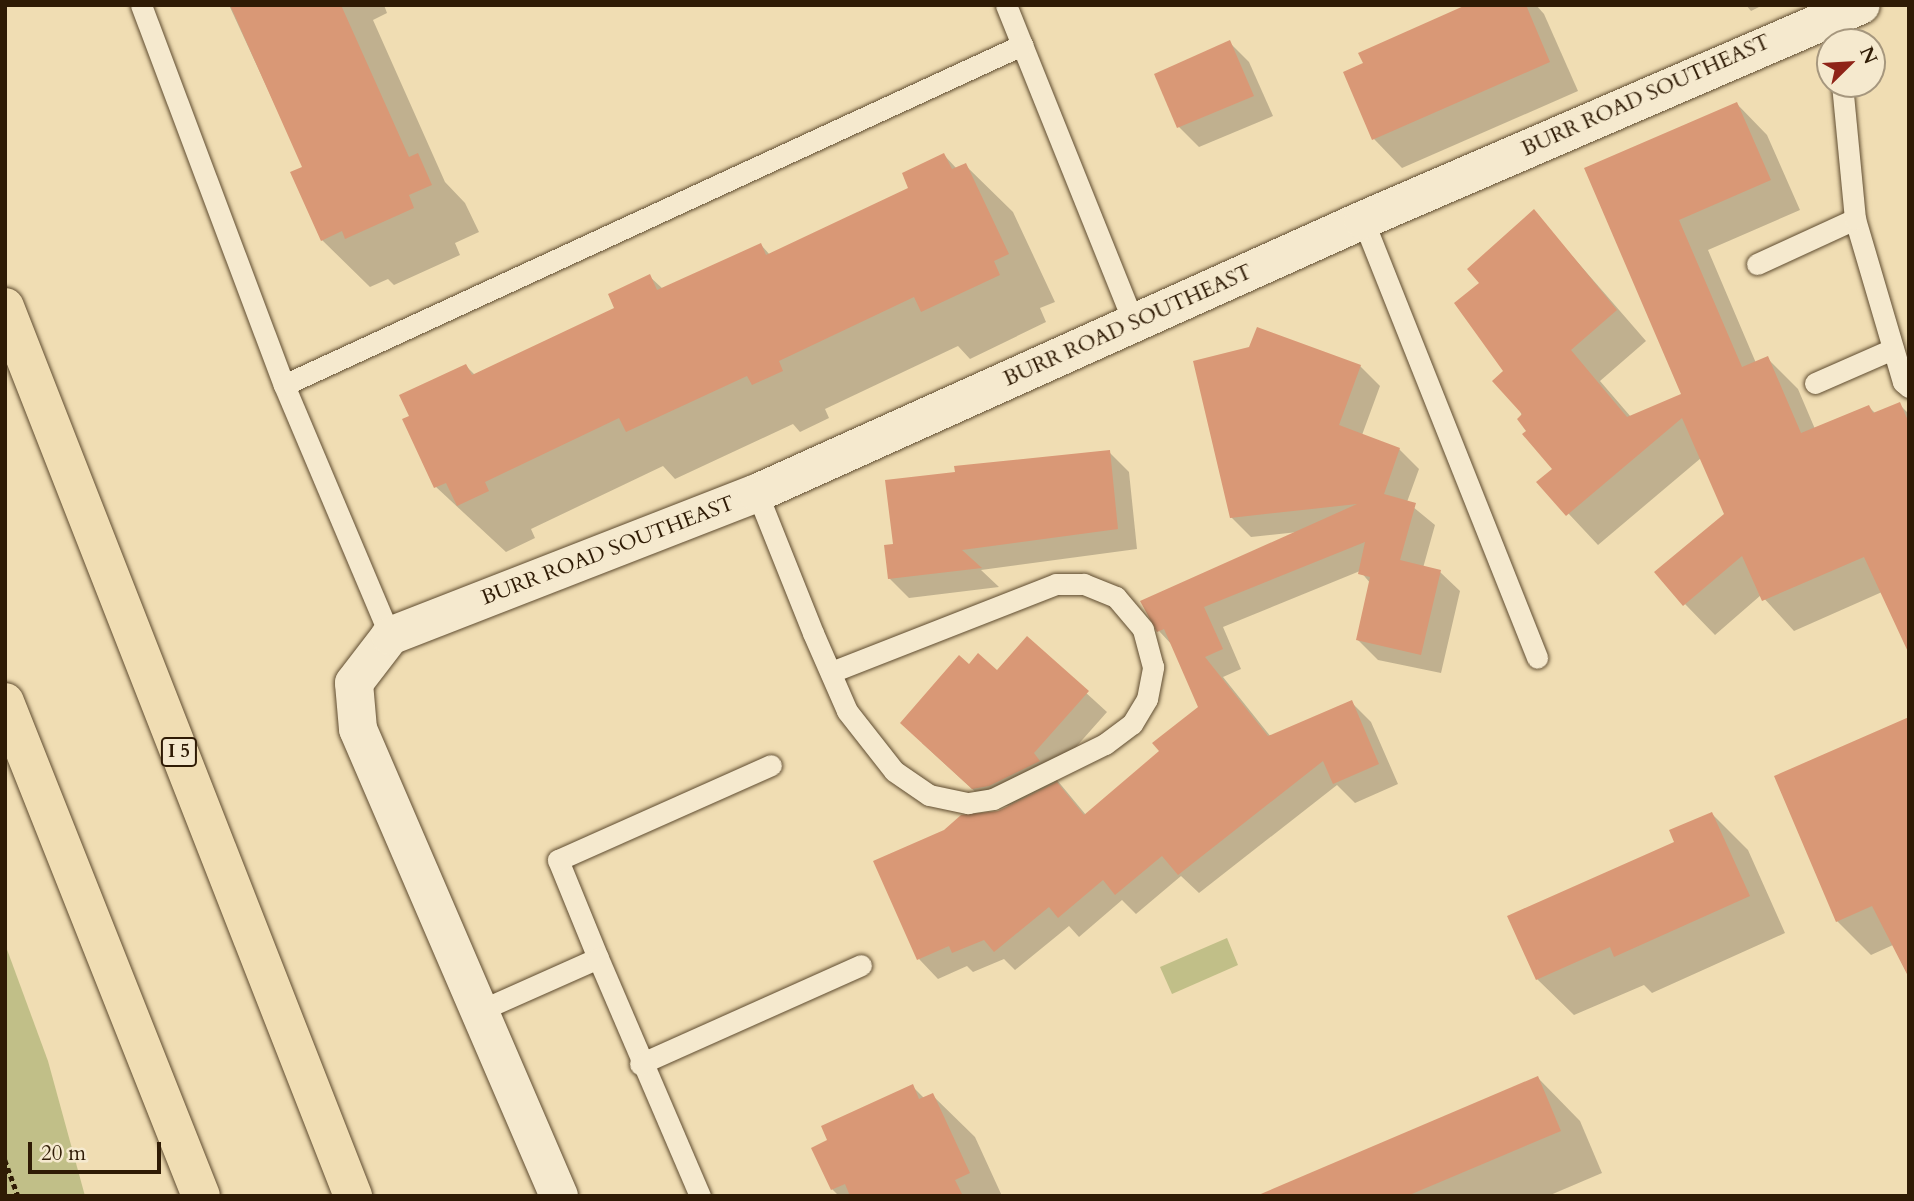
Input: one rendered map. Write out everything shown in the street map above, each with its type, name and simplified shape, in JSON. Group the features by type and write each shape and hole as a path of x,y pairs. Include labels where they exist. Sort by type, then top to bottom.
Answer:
{"highway":[{"name":"I 5","path":"5,307 353,1196"},
{"path":"5,702 201,1196"},
{"path":"328,1134 381,1196"}],"street":[{"name":"BURR ROAD SOUTHEAST","path":"390,636 757,493 1363,220 1845,20"},
{"path":"390,636 354,683 358,729 559,1196"}],"lane":[{"path":"141,5 284,385 390,636"},
{"path":"1006,5 1134,323"},
{"path":"284,385 1022,45"},
{"path":"1843,98 1855,219 1903,382 1909,387"},
{"path":"1757,264 1855,219"},
{"path":"1363,220 1537,658"},
{"path":"1815,383 1893,349"},
{"path":"757,493 831,672 867,742 894,771 929,795 968,803 1016,791 1119,736 1147,699 1153,667 1143,629 1116,597 1084,584 1056,583 831,672"},
{"path":"700,1196 640,1064 558,860 771,765"},
{"path":"479,1011 598,958"},
{"path":"640,1064 861,965"}],"path":[{"path":"5,1160 18,1196"}],"shaded area":[{"path":"1227,938 1238,965 1172,994 1160,967"},
{"path":"5,944 48,1061 85,1196 5,1196"}],"building":[{"path":"230,5 341,5 409,157 418,153 432,185 409,195 414,208 345,239 342,231 321,241 290,172 302,167"},
{"path":"1466,5 1526,5 1550,62 1372,140 1343,72 1363,63 1358,53"},
{"path":"1230,40 1254,96 1177,128 1154,74"},
{"path":"1737,102 1771,180 1679,220 1742,367 1768,356 1801,433 1869,405 1873,413 1900,402 1909,423 1909,654 1864,557 1762,601 1742,556 1683,606 1654,572 1724,514 1682,418 1566,516 1536,482 1552,469 1522,434 1526,431 1517,419 1522,414 1492,381 1503,371 1454,303 1479,283 1467,269 1534,209 1617,310 1571,350 1627,417 1681,394 1584,168"},
{"path":"944,153 952,169 966,163 1009,254 994,261 1000,275 921,312 914,297 779,361 783,371 752,385 747,376 626,432 619,418 485,482 489,491 457,506 446,483 434,488 402,419 409,416 399,395 466,364 472,375 614,308 608,294 650,274 657,290 761,243 766,255 908,188 902,173"},
{"path":"1257,327 1361,365 1339,425 1400,448 1384,494 1416,503 1400,560 1441,570 1421,655 1356,640 1370,577 1358,574 1365,542 1204,607 1223,649 1205,657 1268,736 1352,700 1379,764 1333,784 1323,761 1178,875 1162,856 1115,895 1103,880 1058,918 1049,907 994,952 984,940 952,953 949,946 917,960 873,861 944,830 961,815 998,811 1057,782 1084,815 1159,751 1152,743 1198,707 1164,629 1157,632 1140,601 1357,504 1230,518 1193,361 1249,347"},
{"path":"1110,450 1118,529 962,550 982,568 888,579 884,545 893,544 885,480 955,472 954,466"},
{"path":"1027,636 1089,691 1034,753 1040,761 989,786 972,789 900,723 959,655 969,664 978,653 997,670"},
{"path":"1909,717 1909,978 1872,906 1836,922 1774,776"},
{"path":"1712,812 1750,896 1614,957 1610,947 1536,980 1507,916 1674,842 1669,830"},
{"path":"1538,1076 1561,1131 1407,1196 1256,1196"},
{"path":"913,1084 919,1099 933,1093 970,1173 955,1180 963,1196 850,1196 845,1184 831,1190 811,1148 827,1140 821,1126"}]}
